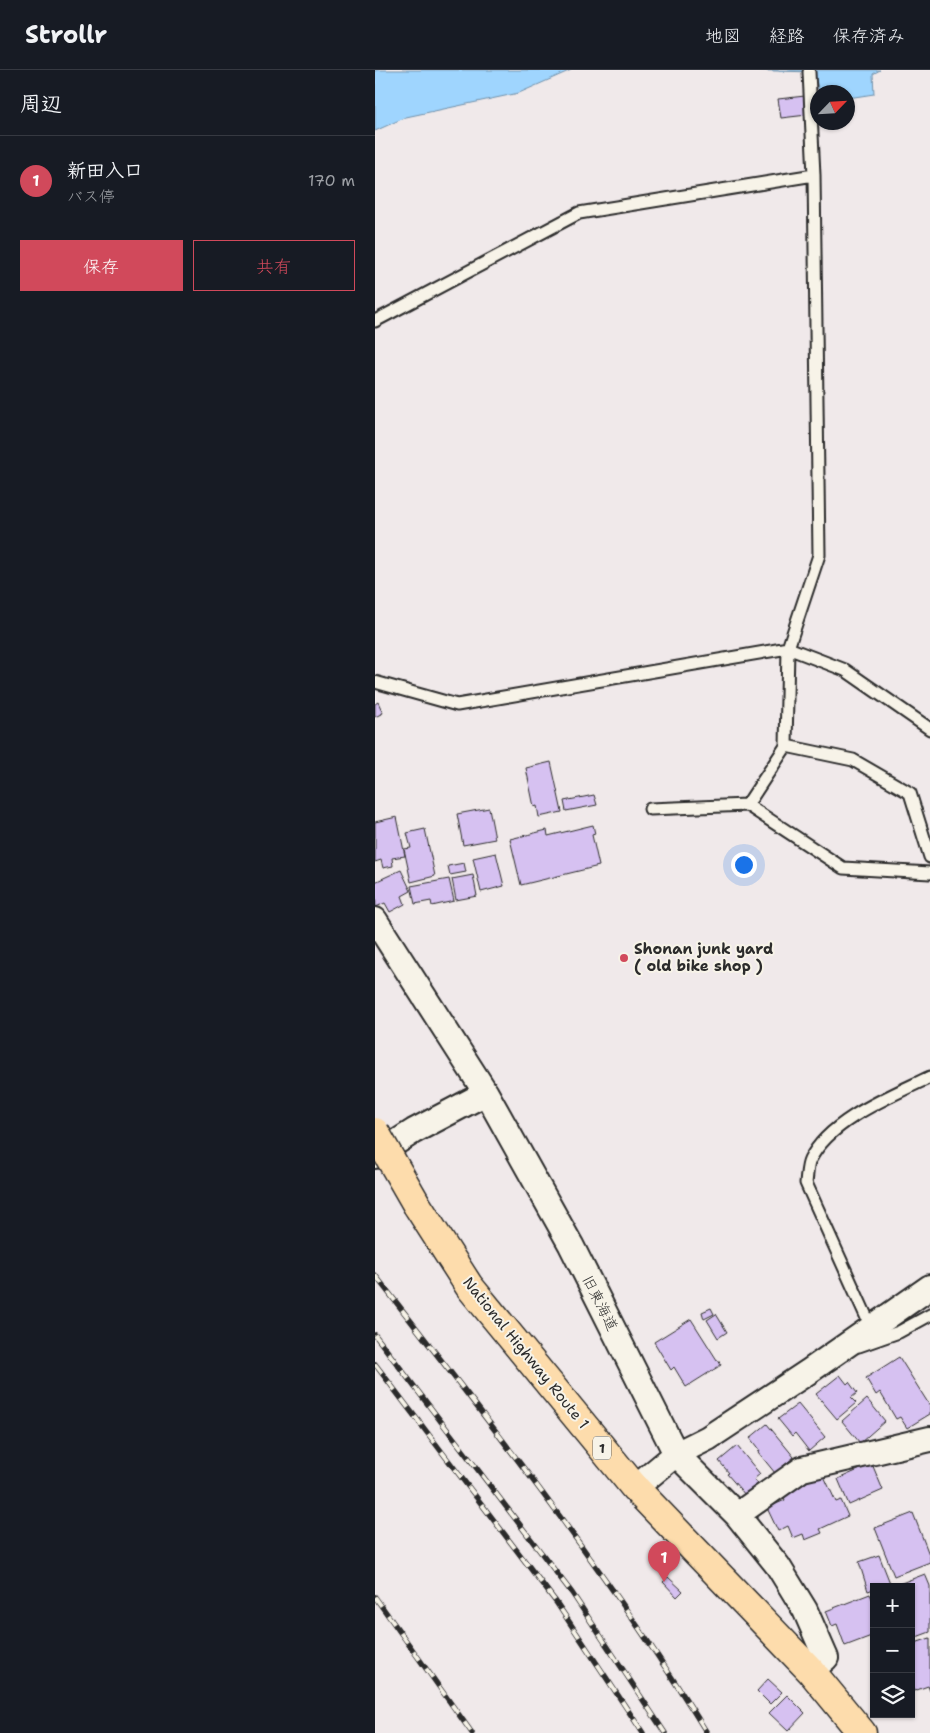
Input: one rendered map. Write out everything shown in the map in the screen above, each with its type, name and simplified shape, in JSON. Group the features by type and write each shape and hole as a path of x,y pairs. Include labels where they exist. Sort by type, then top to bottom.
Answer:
{"highway":[{"name":"National Highway Route 1","path":"375,1132 417,1205 469,1286 635,1488 811,1671 862,1733"}],"street":[{"name":"旧東海道","path":"375,920 486,1093 571,1245 676,1454 737,1515 778,1566 805,1610 826,1658 811,1671"},
{"path":"375,1156 415,1131 486,1093"},
{"path":"635,1488 676,1454 708,1438 930,1287"},
{"path":"737,1515 802,1470 930,1439"}],"lane":[{"path":"747,805 786,746 788,648 819,555 814,175 809,72"},
{"path":"375,321 579,213 814,175"},
{"path":"375,682 457,705 788,648 845,670 930,729"},
{"path":"786,746 853,760 910,793 930,857"},
{"path":"650,809 747,805 843,868 930,873"},
{"path":"871,1327 806,1183 810,1160 827,1137 862,1110 930,1077"},
{"path":"829,1357 899,1332 930,1314"}],"water":[{"path":"375,70 571,70 519,93 406,117 375,131"},
{"path":"739,70 880,70 873,74 874,94 855,97 855,85 817,85 814,72"}],"building":[{"path":"805,96 807,115 781,118 778,99"},
{"path":"378,702 383,713 375,717 375,704"},
{"path":"551,762 562,812 539,817 537,806 534,807 526,768"},
{"path":"594,795 597,805 566,811 564,801"},
{"path":"489,808 495,839 463,845 457,814"},
{"path":"397,817 405,856 392,858 393,866 383,868 381,860 375,862 375,822"},
{"path":"593,825 595,834 592,835 599,866 521,885 510,839 547,830 548,836"},
{"path":"425,829 435,876 411,882 404,849 411,848 407,833"},
{"path":"496,853 504,886 481,892 473,858"},
{"path":"464,863 466,872 450,875 448,866"},
{"path":"401,870 411,891 402,896 405,904 390,912 385,903 376,907 375,882"},
{"path":"473,875 477,896 456,900 452,879"},
{"path":"449,879 454,901 432,906 431,901 415,904 411,886"},
{"path":"711,1308 714,1314 704,1319 702,1312"},
{"path":"716,1314 727,1332 718,1338 707,1320"},
{"path":"691,1319 721,1365 686,1387 674,1367 671,1370 654,1342"},
{"path":"899,1357 930,1406 930,1414 907,1428 900,1417 896,1419 880,1392 876,1395 866,1378"},
{"path":"840,1375 847,1384 849,1382 857,1393 851,1398 856,1403 837,1419 816,1394"},
{"path":"867,1399 885,1421 860,1443 842,1421"},
{"path":"798,1404 825,1437 809,1451 795,1433 792,1436 778,1419"},
{"path":"767,1424 794,1457 775,1473 758,1452 760,1451 750,1438"},
{"path":"737,1446 760,1474 754,1479 759,1485 746,1496 727,1474 729,1473 719,1461"},
{"path":"872,1464 883,1490 849,1505 838,1479"},
{"path":"823,1474 836,1502 841,1500 848,1516 820,1529 822,1533 805,1540 803,1534 793,1538 788,1526 778,1531 767,1508 785,1500 782,1494"},
{"path":"913,1513 930,1557 930,1562 894,1576 875,1528"},
{"path":"879,1555 890,1583 870,1583 870,1590 868,1591 859,1562"},
{"path":"925,1574 930,1586 930,1632 915,1638 915,1583 901,1583"},
{"path":"668,1577 683,1591 677,1597 663,1582"},
{"path":"870,1594 870,1637 845,1646 837,1624 832,1626 826,1611"},
{"path":"930,1638 930,1691 928,1686 915,1691 915,1643"},
{"path":"768,1679 782,1692 770,1704 757,1691"},
{"path":"787,1695 805,1713 788,1731 769,1713"}],"railway":[{"path":"375,1275 589,1556 630,1614 707,1733"},
{"path":"375,1335 572,1593 665,1733"},
{"path":"375,1364 556,1602 643,1733"},
{"path":"375,1597 472,1733"}],"place":[{"name":"Shonan junk yard ( old bike shop )","path":"624,958"},
{"name":"新田入口","path":"664,1582"}]}
